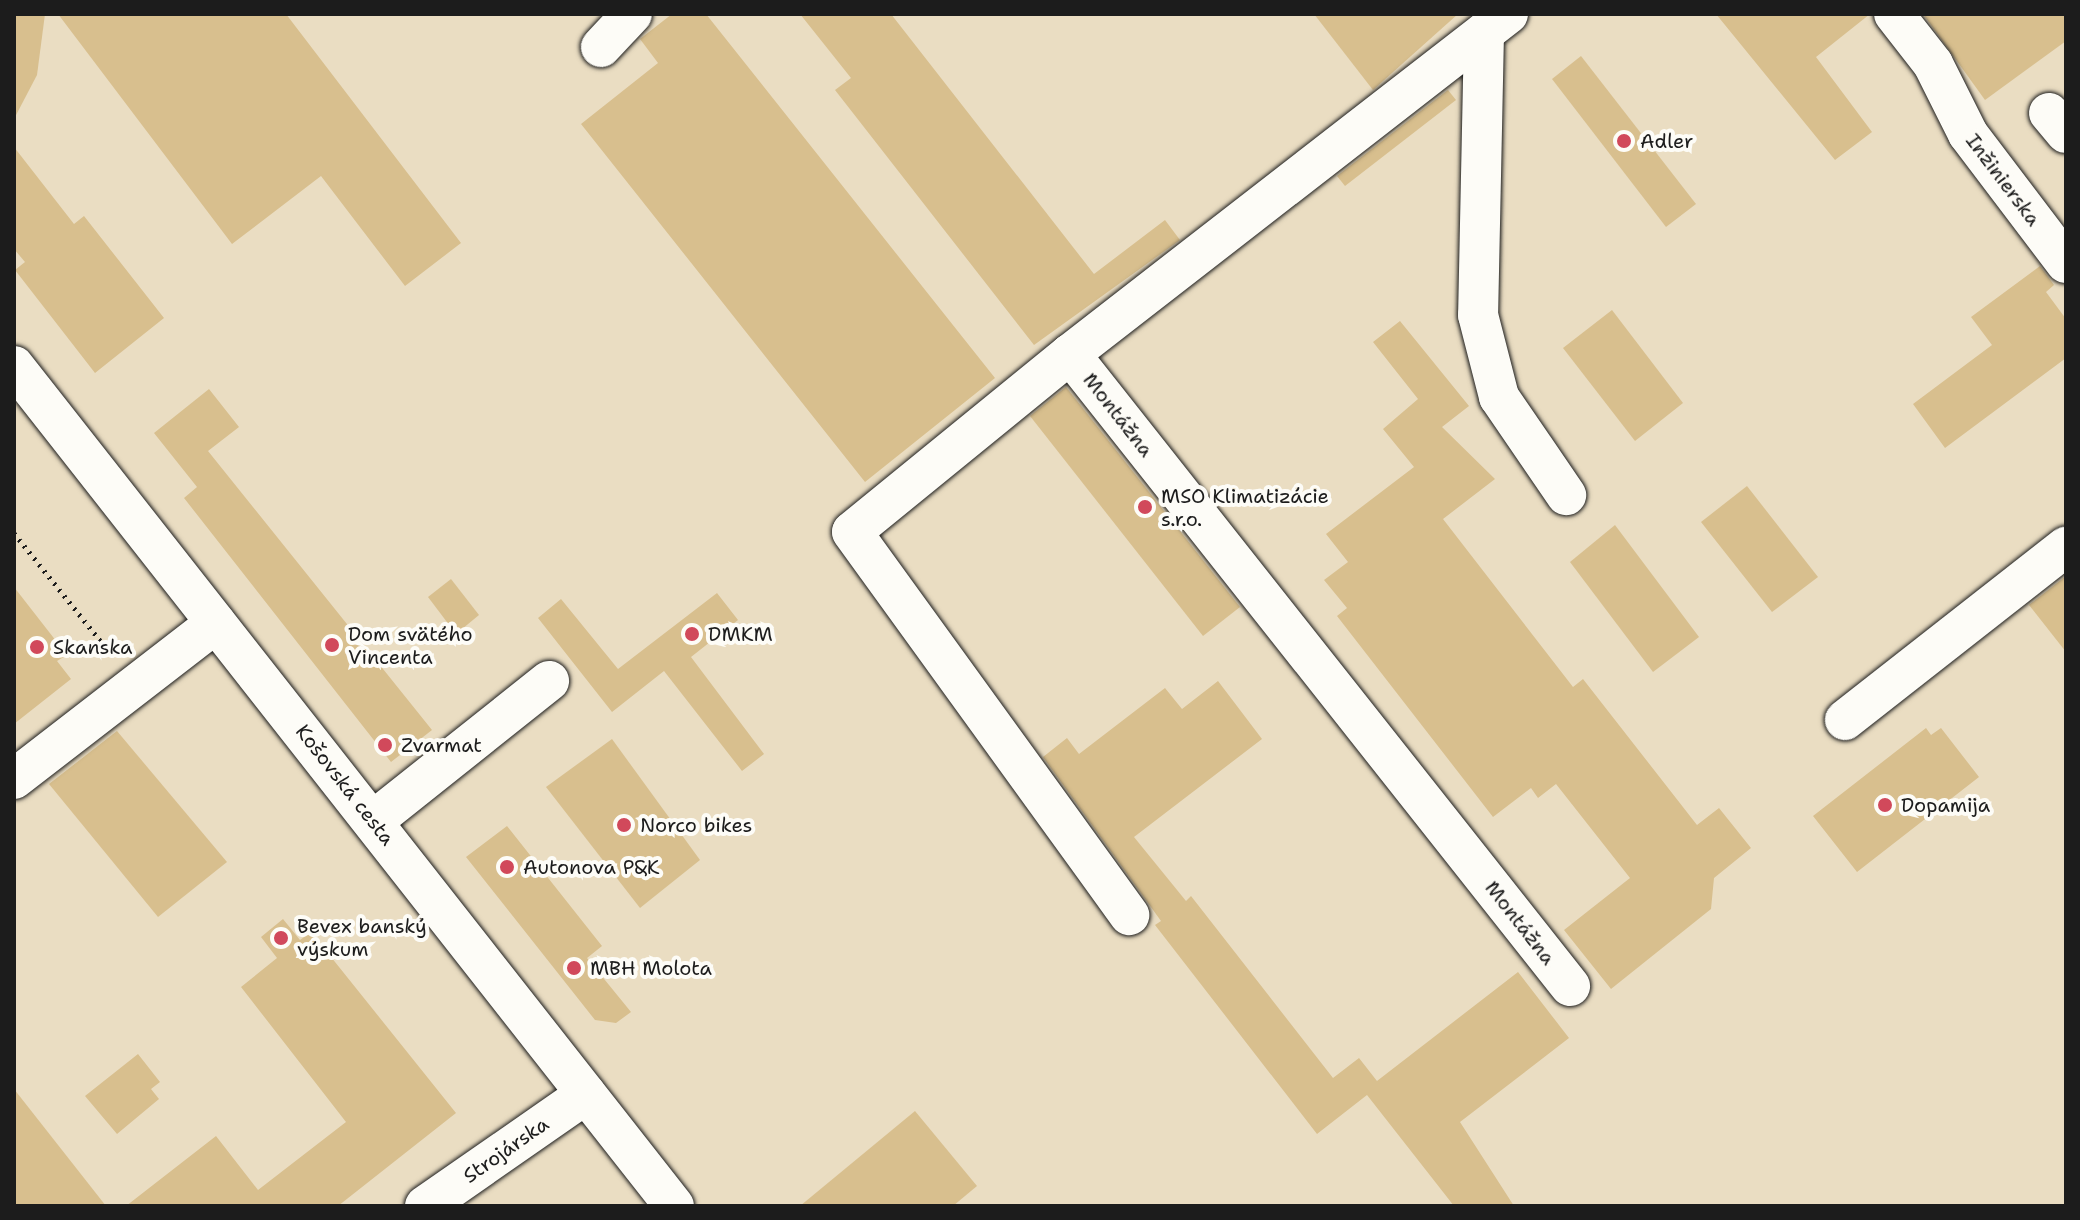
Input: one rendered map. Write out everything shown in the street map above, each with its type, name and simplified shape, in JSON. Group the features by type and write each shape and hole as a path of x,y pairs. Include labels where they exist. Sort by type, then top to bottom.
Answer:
{"street":[{"path":"601,47 632,14"},
{"name":"Inžinierska","path":"1894,14 1933,64 1968,134 2066,263"},
{"path":"1496,24 1478,315 1499,397 1566,495"},
{"name":"Montážna","path":"1496,24 1070,354 1570,986"},
{"path":"1070,354 852,532 1129,915"},
{"name":"Košovská cesta","path":"14,366 674,1206"},
{"path":"1845,720 2066,547"},
{"path":"14,779 216,623"},
{"path":"373,821 549,681"},
{"name":"Strojárska","path":"425,1206 586,1094"}],"path":[{"path":"14,533 102,643"}],"shaded area":[{"path":"14,14 2066,14 2066,1206 14,1206"}],"building":[{"path":"14,14 45,14 37,75 14,119"},
{"path":"58,14 286,14 461,243 405,286 321,176 232,244"},
{"path":"672,14 706,14 995,378 865,482 581,124 658,63 640,39"},
{"path":"800,14 891,14 1094,274 1165,220 1180,240 1034,345 835,90 851,78"},
{"path":"1314,14 1458,14 1373,90"},
{"path":"1716,14 1870,14 1816,57 1872,132 1835,160"},
{"path":"1923,14 2066,14 2066,41 1985,100"},
{"name":"Adler","path":"1581,56 1696,204 1666,227 1552,79"},
{"path":"1448,90 1456,100 1345,186 1337,176"},
{"path":"14,147 74,224 84,216 164,318 95,373 15,270 25,262 14,249"},
{"path":"2040,266 2054,285 2046,292 2066,319 2066,358 1945,448 1913,404 1992,345 1971,317"},
{"path":"1612,310 1683,403 1635,441 1563,348"},
{"path":"1400,321 1469,406 1442,427 1495,479 1443,519 1573,687 1583,679 1697,825 1719,808 1751,848 1714,878 1711,909 1611,989 1564,930 1630,878 1556,784 1538,798 1531,788 1493,817 1337,616 1347,608 1324,580 1348,562 1326,534 1414,467 1383,429 1418,399 1373,342"},
{"path":"1066,387 1240,607 1203,636 1030,416"},
{"path":"209,389 239,427 208,451 432,730 391,762 184,498 197,487 154,433"},
{"path":"1747,486 1818,577 1772,612 1701,522"},
{"path":"1615,525 1699,637 1653,672 1570,562"},
{"path":"2066,576 2066,652 2029,605"},
{"path":"451,579 479,615 456,634 428,597"},
{"name":"Skanska","path":"14,587 67,655 57,661 71,679 14,724"},
{"path":"717,593 738,620 691,657 764,754 742,771 664,671 612,712 538,618 561,599 618,669"},
{"path":"1218,681 1262,739 1134,837 1186,901 1191,896 1333,1078 1359,1058 1377,1081 1518,972 1569,1038 1460,1122 1514,1206 1454,1206 1367,1095 1317,1134 1155,925 1161,921 1043,757 1067,738 1079,754 1165,688 1182,709"},
{"name":"Dopamija","path":"1926,728 1931,735 1941,728 1979,777 1857,872 1813,816"},
{"path":"117,731 227,862 158,917 49,784"},
{"name":"Norco bikes","path":"612,739 700,860 640,908 546,787"},
{"path":"507,826 602,946 587,958 631,1012 616,1023 595,1020 466,857"},
{"path":"283,919 300,940 311,932 456,1113 338,1206 126,1206 216,1136 258,1190 346,1122 241,987 277,958 261,937"},
{"path":"138,1054 160,1082 151,1089 159,1099 117,1134 85,1096"},
{"path":"14,1089 106,1206 14,1206"},
{"path":"915,1111 977,1186 953,1206 800,1206"}],"place":[{"name":"Adler","path":"1624,141"},
{"name":"MSO Klimatizácie s.r.o.","path":"1145,507"},
{"name":"DMKM","path":"692,634"},
{"name":"Dom svätého Vincenta","path":"332,645"},
{"name":"Skanska","path":"37,647"},
{"name":"Zvarmat","path":"385,745"},
{"name":"Dopamija","path":"1885,805"},
{"name":"Norco bikes","path":"624,825"},
{"name":"Autonova P&K","path":"507,867"},
{"name":"Bevex banský výskum","path":"281,938"},
{"name":"MBH Molota","path":"574,968"}]}
